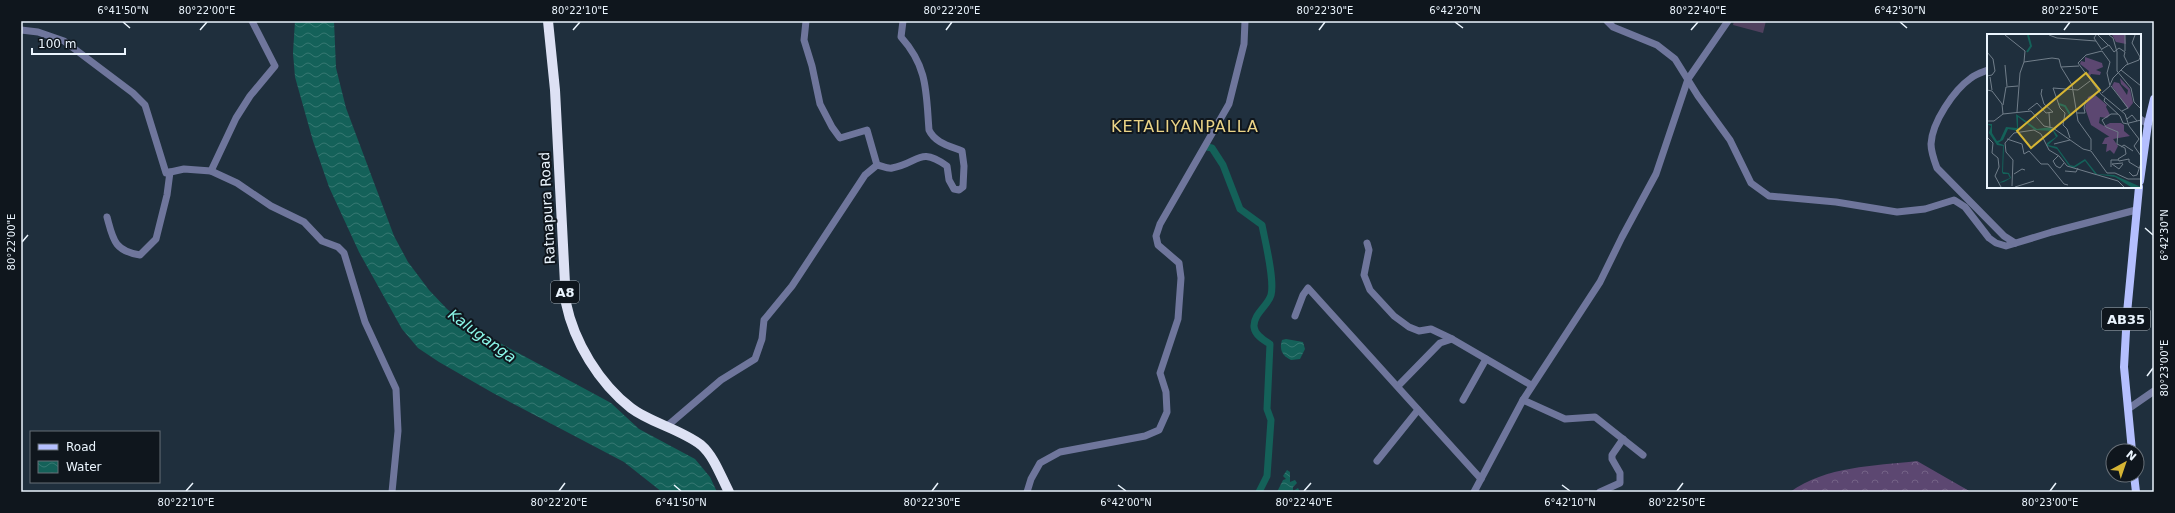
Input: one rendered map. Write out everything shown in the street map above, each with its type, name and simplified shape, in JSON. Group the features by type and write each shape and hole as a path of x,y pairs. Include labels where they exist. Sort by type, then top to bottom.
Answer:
{"highway":[{"name":"Ratnapura Road","path":"548,21 555,90 566,303 569,320 584,352 603,380 631,408 701,445 713,461 729,492"}],"main road":[{"path":"2141,174 2148,124 2154,99"},
{"name":"AB35","path":"2131,443 2124,359 2139,188"}],"street":[{"path":"212,171 236,118 250,96 275,66 252,21"},
{"path":"806,21 804,40 823,110 840,138 867,130 877,165"},
{"path":"666,427 721,380 755,359 762,339 764,320 792,286 864,175 877,165 892,168 920,157 928,156 936,158 948,166 949,180 954,189 959,190 963,187 964,166 962,151 940,142 931,135 929,130 925,82 914,50 901,37 903,21"},
{"path":"1027,492 1031,478 1040,464 1060,452 1145,436 1159,430 1167,412 1166,392 1160,373 1178,319 1181,278 1179,263 1158,245 1156,236 1160,224 1229,104 1244,44 1245,21"},
{"path":"1607,21 1613,27 1657,46 1675,59 1698,96 1730,140 1752,183 1769,196 1836,202 1897,212 1925,209 1954,200 1964,207 1996,243 2006,246 2136,210"},
{"path":"1474,492 1532,385 1600,282 1656,174 1688,79 1728,21"},
{"path":"21,30 38,32 64,41 133,93 145,105 166,173 184,169 212,171 237,183 271,206 304,222 322,241 338,247 344,253 365,322 396,389 398,431 392,492"},
{"path":"1987,70 1971,78 1954,93 1938,120 1931,143 1932,153 1937,168 2004,236 2015,243"},
{"path":"2141,120 2148,124"},
{"path":"107,216 114,241 121,249 139,257 156,239 167,195 170,172"},
{"path":"1367,243 1369,250 1364,275 1370,290 1394,316 1409,328 1419,331 1431,329 1452,339 1532,385"},
{"path":"1295,316 1300,301 1308,288 1481,479"},
{"path":"1398,386 1440,343 1452,339"},
{"path":"1463,400 1486,359"},
{"path":"2128,409 2154,391"},
{"path":"1523,400 1565,419 1595,417 1643,455"},
{"path":"1377,461 1418,410"},
{"path":"1600,492 1620,483 1620,473 1612,459 1612,455 1623,439"}],"green space":[{"path":"1917,461 1971,492 1790,492 1804,483 1835,472 1867,466"}],"shaded area":[{"path":"1734,21 1766,21 1763,33 1733,25"}],"water":[{"name":"Kaluganga","path":"295,21 334,21 336,68 346,108 394,236 408,262 429,290 447,309 468,326 611,403 639,429 695,459 710,477 717,492 662,492 624,462 493,393 439,362 418,348 402,329 359,252 329,187 313,141 295,77 293,53"},
{"path":"1286,339 1303,342 1305,349 1300,359 1291,360 1283,354 1281,343 1282,340"},
{"path":"1287,470 1290,472 1290,482 1295,480 1297,483 1293,487 1293,491 1298,488 1300,492 1277,492 1283,480 1286,479 1283,476"}],"waterway":[{"path":"1207,147 1212,148 1223,165 1240,209 1262,225 1271,270 1271,295 1254,322 1254,327 1258,335 1270,344 1267,409 1271,420 1267,476 1259,492"}],"district":[{"name":"KETALIYANPALLA","path":"1185,126"}]}
